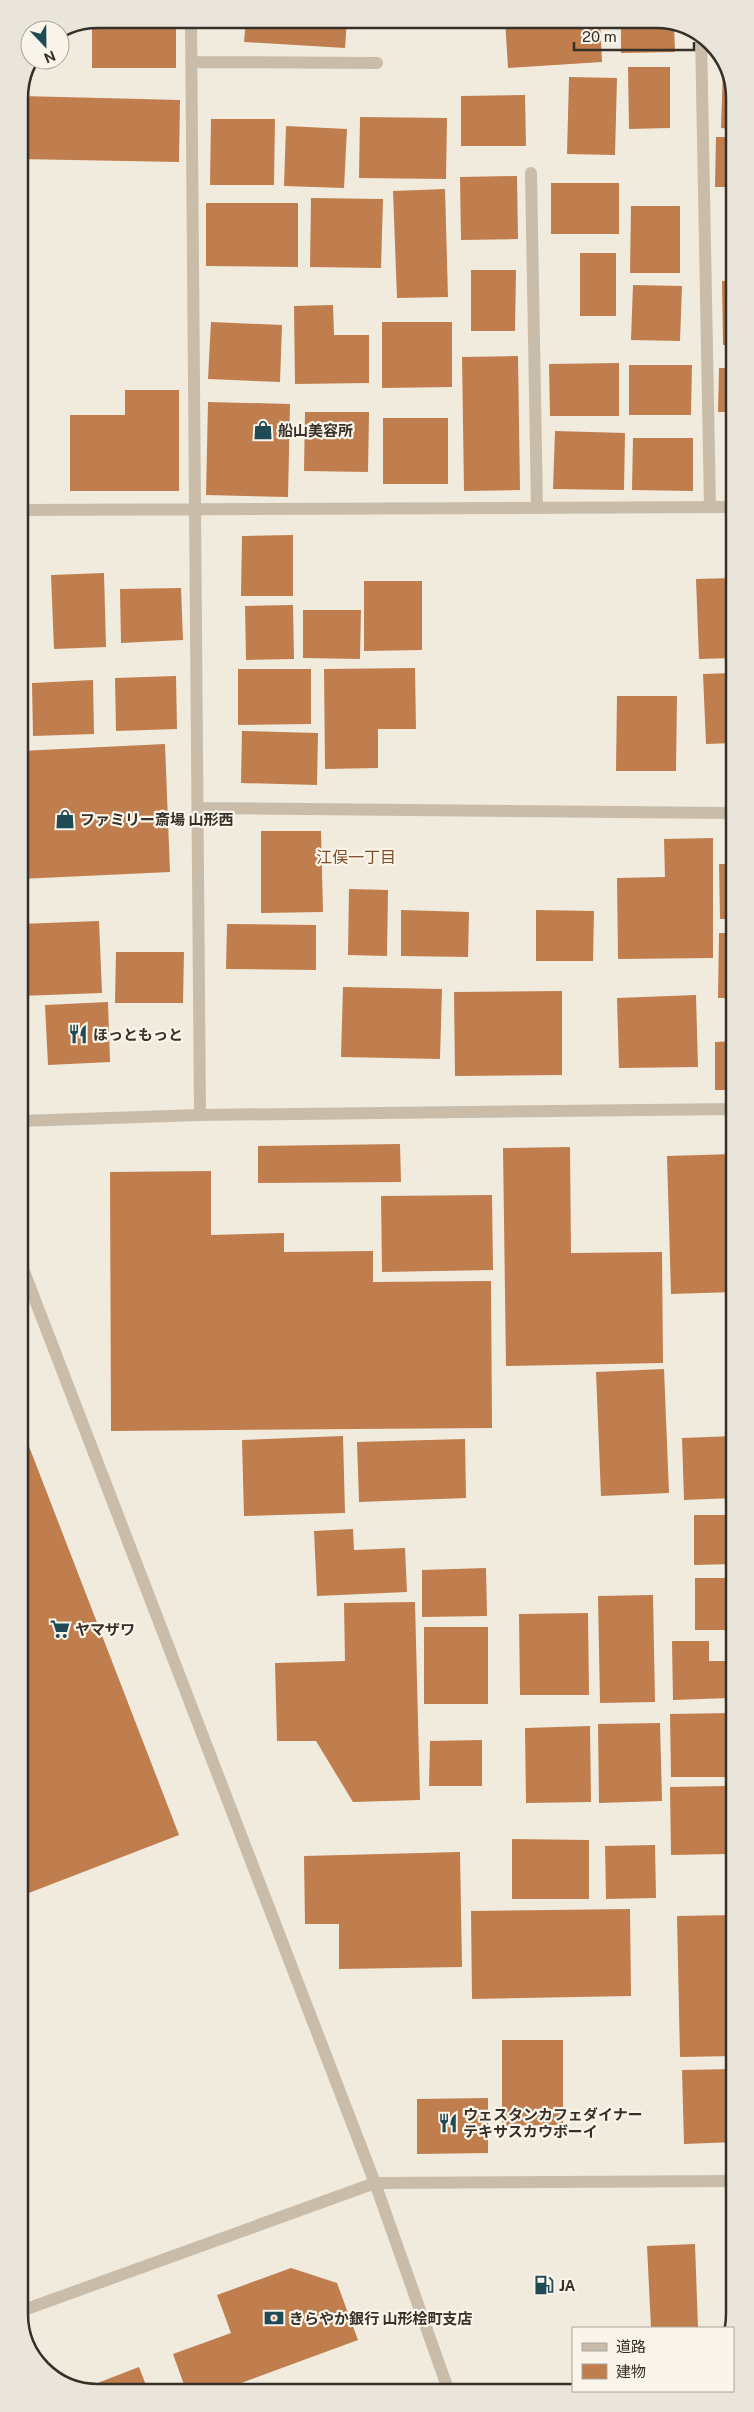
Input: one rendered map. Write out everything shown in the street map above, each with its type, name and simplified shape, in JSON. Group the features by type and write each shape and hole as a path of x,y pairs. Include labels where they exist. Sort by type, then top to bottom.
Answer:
{"street":[{"path":"191,28 200,1115"},
{"path":"701,44 710,507"},
{"path":"191,62 377,63"},
{"path":"531,173 537,507"},
{"path":"28,510 726,507"},
{"path":"198,808 726,813"},
{"path":"28,1121 200,1115 726,1110"},
{"path":"28,1282 375,2183 446,2384"},
{"path":"28,2308 375,2183 726,2181"}],"building":[{"path":"92,28 176,28 176,68 92,68"},
{"path":"245,28 346,28 345,48 244,42"},
{"path":"506,28 600,28 602,62 508,68"},
{"path":"621,28 674,30 675,52 621,53"},
{"path":"628,67 670,67 670,128 629,129"},
{"path":"723,76 726,88 726,128 721,128"},
{"path":"569,77 617,78 615,155 567,154"},
{"path":"525,95 526,146 461,146 461,96"},
{"path":"28,96 180,100 179,162 28,159"},
{"path":"360,117 447,118 446,179 359,178"},
{"path":"211,119 275,119 274,185 210,185"},
{"path":"286,126 347,129 344,188 284,186"},
{"path":"716,137 726,137 726,187 715,187"},
{"path":"517,176 518,239 461,240 460,177"},
{"path":"551,183 619,183 619,234 551,234"},
{"path":"445,189 448,297 397,298 393,191"},
{"path":"311,198 383,199 381,268 310,267"},
{"path":"206,203 298,203 298,267 206,266"},
{"path":"631,206 680,206 680,273 630,273"},
{"path":"580,253 616,253 616,316 580,316"},
{"path":"471,270 516,270 515,331 471,331"},
{"path":"722,281 726,281 726,345 723,345"},
{"path":"633,285 682,286 680,341 631,340"},
{"path":"333,305 334,335 369,335 369,383 295,384 294,306"},
{"path":"211,322 282,325 280,382 208,379"},
{"path":"382,322 452,322 452,387 382,388"},
{"path":"518,356 520,490 464,491 462,357"},
{"path":"619,363 619,416 550,416 549,364"},
{"path":"629,365 692,365 691,415 629,415"},
{"path":"719,368 726,368 726,412 718,412"},
{"path":"125,390 179,390 179,491 70,491 70,415 125,415"},
{"path":"208,402 290,404 288,497 206,495"},
{"path":"305,412 369,412 368,472 304,471"},
{"path":"383,418 448,418 448,484 383,484"},
{"path":"555,431 625,433 624,490 553,489"},
{"path":"633,438 693,438 693,491 632,490"},
{"path":"293,535 293,596 241,596 242,536"},
{"path":"104,573 106,647 54,649 51,575"},
{"path":"726,578 726,658 699,659 696,579"},
{"path":"364,581 422,581 422,650 364,651"},
{"path":"181,588 183,640 121,643 120,589"},
{"path":"293,605 294,659 246,660 245,606"},
{"path":"303,610 361,610 360,659 303,658"},
{"path":"415,668 416,729 378,729 378,768 325,769 324,669"},
{"path":"238,669 311,669 311,724 238,725"},
{"path":"726,673 726,743 706,744 703,674"},
{"path":"176,676 177,729 116,731 115,678"},
{"path":"93,680 94,734 33,736 32,683"},
{"path":"617,696 677,696 676,771 616,771"},
{"path":"242,731 318,733 317,785 241,783"},
{"path":"165,744 170,872 28,879 28,751"},
{"path":"261,831 321,831 323,912 261,913"},
{"path":"713,838 713,958 618,959 617,878 665,877 664,839"},
{"path":"719,864 726,864 726,919 720,919"},
{"path":"349,889 388,890 387,956 348,955"},
{"path":"401,910 469,912 468,957 401,956"},
{"path":"536,910 594,911 593,961 536,961"},
{"path":"99,921 102,993 28,996 28,924"},
{"path":"227,924 316,925 316,970 226,969"},
{"path":"719,933 726,933 726,998 718,998"},
{"path":"116,952 184,952 183,1003 115,1003"},
{"path":"343,987 442,989 440,1059 341,1057"},
{"path":"562,991 562,1075 455,1076 454,992"},
{"path":"696,995 698,1067 619,1068 617,998"},
{"path":"108,1002 110,1062 48,1065 45,1005"},
{"path":"726,1041 726,1090 715,1090 715,1042"},
{"path":"400,1144 401,1182 258,1183 258,1146"},
{"path":"570,1147 571,1253 662,1252 663,1363 506,1366 503,1148"},
{"path":"726,1154 726,1292 671,1294 667,1156"},
{"path":"211,1171 211,1235 284,1233 284,1252 373,1251 373,1282 491,1281 492,1428 111,1431 110,1172"},
{"path":"492,1195 493,1270 382,1272 381,1196"},
{"path":"664,1369 669,1493 601,1496 596,1372"},
{"path":"343,1436 345,1513 244,1516 242,1440"},
{"path":"726,1436 726,1498 684,1500 682,1438"},
{"path":"465,1439 466,1498 359,1502 357,1442"},
{"name":"ヤマザワ","path":"28,1444 179,1835 28,1893"},
{"path":"694,1515 726,1515 726,1564 694,1565"},
{"path":"353,1529 354,1550 405,1548 407,1592 317,1596 314,1531"},
{"path":"486,1568 487,1616 422,1617 422,1570"},
{"path":"695,1578 726,1578 726,1630 695,1630"},
{"path":"653,1595 655,1702 600,1703 598,1596"},
{"path":"415,1602 420,1800 353,1802 316,1741 277,1741 275,1663 345,1661 344,1603"},
{"path":"588,1613 589,1695 520,1695 519,1614"},
{"path":"424,1627 488,1627 488,1704 424,1704"},
{"path":"672,1641 709,1641 709,1661 726,1661 726,1698 673,1700"},
{"path":"726,1713 726,1777 671,1777 670,1714"},
{"path":"660,1723 662,1801 599,1803 598,1724"},
{"path":"590,1726 591,1802 526,1803 525,1728"},
{"path":"482,1740 482,1786 429,1786 430,1741"},
{"path":"726,1786 726,1854 671,1855 670,1787"},
{"path":"512,1839 589,1840 589,1899 512,1899"},
{"path":"655,1845 656,1898 606,1899 605,1846"},
{"path":"460,1852 462,1967 339,1969 339,1924 305,1924 304,1856"},
{"path":"630,1909 631,1996 472,1999 471,1911"},
{"path":"726,1915 726,2056 680,2057 677,1916"},
{"path":"502,2040 563,2040 563,2125 502,2126"},
{"path":"726,2069 726,2142 684,2144 682,2070"},
{"path":"488,2098 488,2153 417,2154 417,2099"},
{"path":"695,2244 698,2327 651,2327 647,2246"},
{"path":"291,2268 337,2283 358,2340 238,2384 184,2384 173,2354 231,2333 217,2295"},
{"path":"139,2367 146,2384 95,2384"}],"place":[{"name":"船山美容所","path":"263,430"},
{"name":"ファミリー斎場 山形西","path":"65,819"},
{"name":"ほっともっと","path":"78,1034"},
{"name":"ヤマザワ","path":"60,1629"},
{"name":"ウェスタンカフェダイナー テキサスカウボーイ","path":"448,2123"},
{"name":"JA","path":"544,2285"},
{"name":"きらやか銀行 山形桧町支店","path":"274,2318"}],"district":[{"name":"江俣一丁目","path":"356,857"}]}
